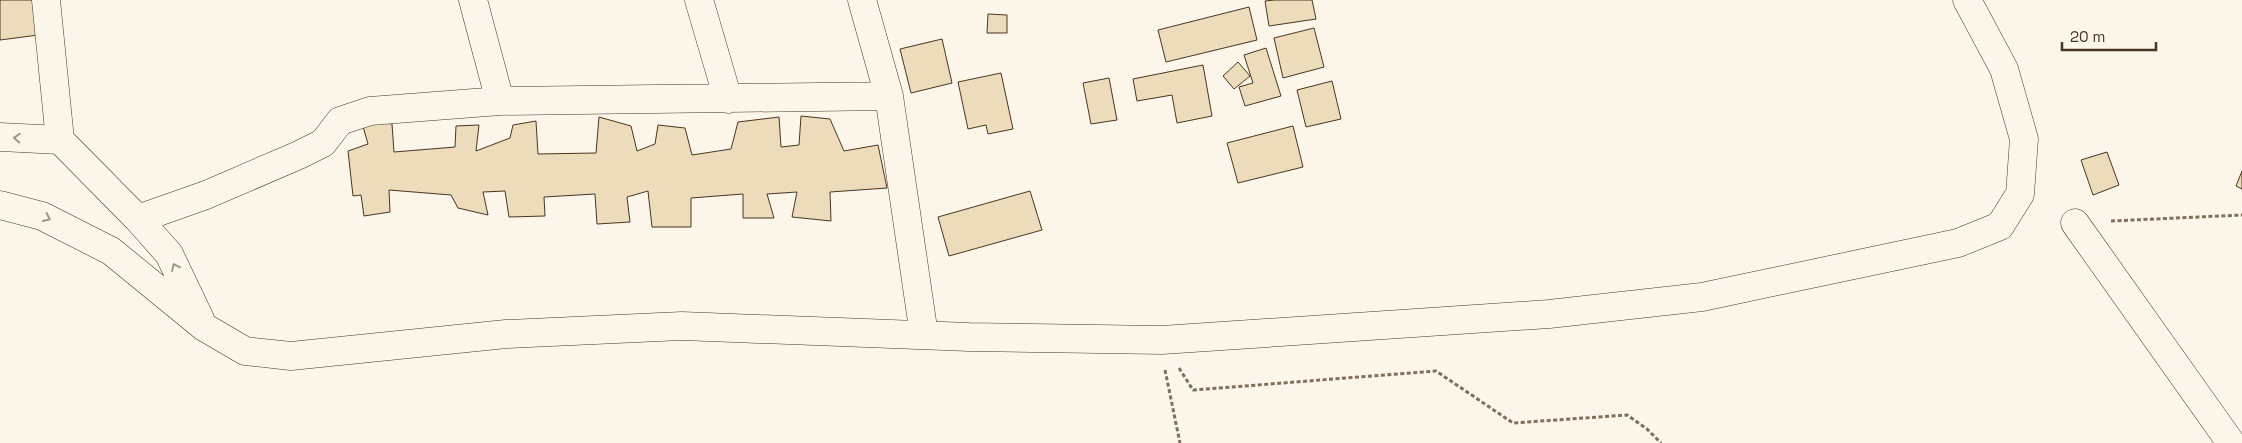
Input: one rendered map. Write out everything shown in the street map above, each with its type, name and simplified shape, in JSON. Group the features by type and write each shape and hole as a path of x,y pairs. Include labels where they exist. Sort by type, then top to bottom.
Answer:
{"street":[{"path":"46,0 60,140 138,219 169,254 204,327"},
{"path":"474,0 500,100"},
{"path":"699,0 728,99"},
{"path":"862,0 889,96 924,335"},
{"path":"0,205 42,216 111,251 204,327 245,351 291,356 506,334 682,326 924,335 1162,340 1549,314 1702,297 1958,243 2000,226 2020,194 2024,140 2004,69 1967,0"},
{"path":"138,219 206,195 299,155 323,143 340,121 370,112 500,100 889,96"},
{"path":"0,137 60,140"},
{"path":"2075,223 2231,443"}],"path":[{"path":"2075,223 2242,215"},
{"path":"1162,340 1168,392 1180,443"},
{"path":"1162,340 1193,390 1436,371 1513,423 1627,415 1661,443"}],"building":[{"path":"0,0 41,0 46,34 0,40"},
{"path":"1312,0 1316,19 1269,26 1265,1"},
{"path":"1249,7 1257,40 1166,62 1158,30"},
{"path":"988,14 1007,15 1007,33 987,33"},
{"path":"1314,28 1324,67 1283,78 1274,38"},
{"path":"942,39 952,83 911,93 900,49"},
{"path":"1266,48 1281,96 1245,106 1239,87 1253,83 1244,55"},
{"path":"1238,62 1250,76 1234,89 1223,76"},
{"path":"1203,65 1212,116 1177,123 1172,95 1137,101 1133,79"},
{"path":"1001,73 1013,129 988,134 986,125 968,129 958,82"},
{"path":"1109,78 1117,120 1091,124 1083,83"},
{"path":"1332,81 1341,119 1306,127 1297,90"},
{"path":"801,116 830,119 844,151 878,145 887,188 830,192 831,221 792,217 797,192 767,194 774,218 743,218 743,194 691,198 691,227 652,227 648,191 627,197 630,222 597,224 595,194 544,197 545,216 509,217 505,191 483,192 488,215 458,208 451,195 389,190 390,212 364,216 361,195 353,196 348,151 368,144 361,119 392,124 394,152 455,147 456,126 479,125 476,151 510,138 513,125 536,121 538,154 596,153 599,117 631,126 637,151 655,144 658,125 685,128 692,155 731,149 738,122 779,117 781,147 799,145"},
{"path":"1293,126 1303,167 1238,183 1227,143"},
{"path":"2107,152 2119,185 2093,195 2081,160"},
{"path":"2242,171 2242,189 2236,186"},
{"path":"1030,191 1042,230 949,256 938,217"}]}
